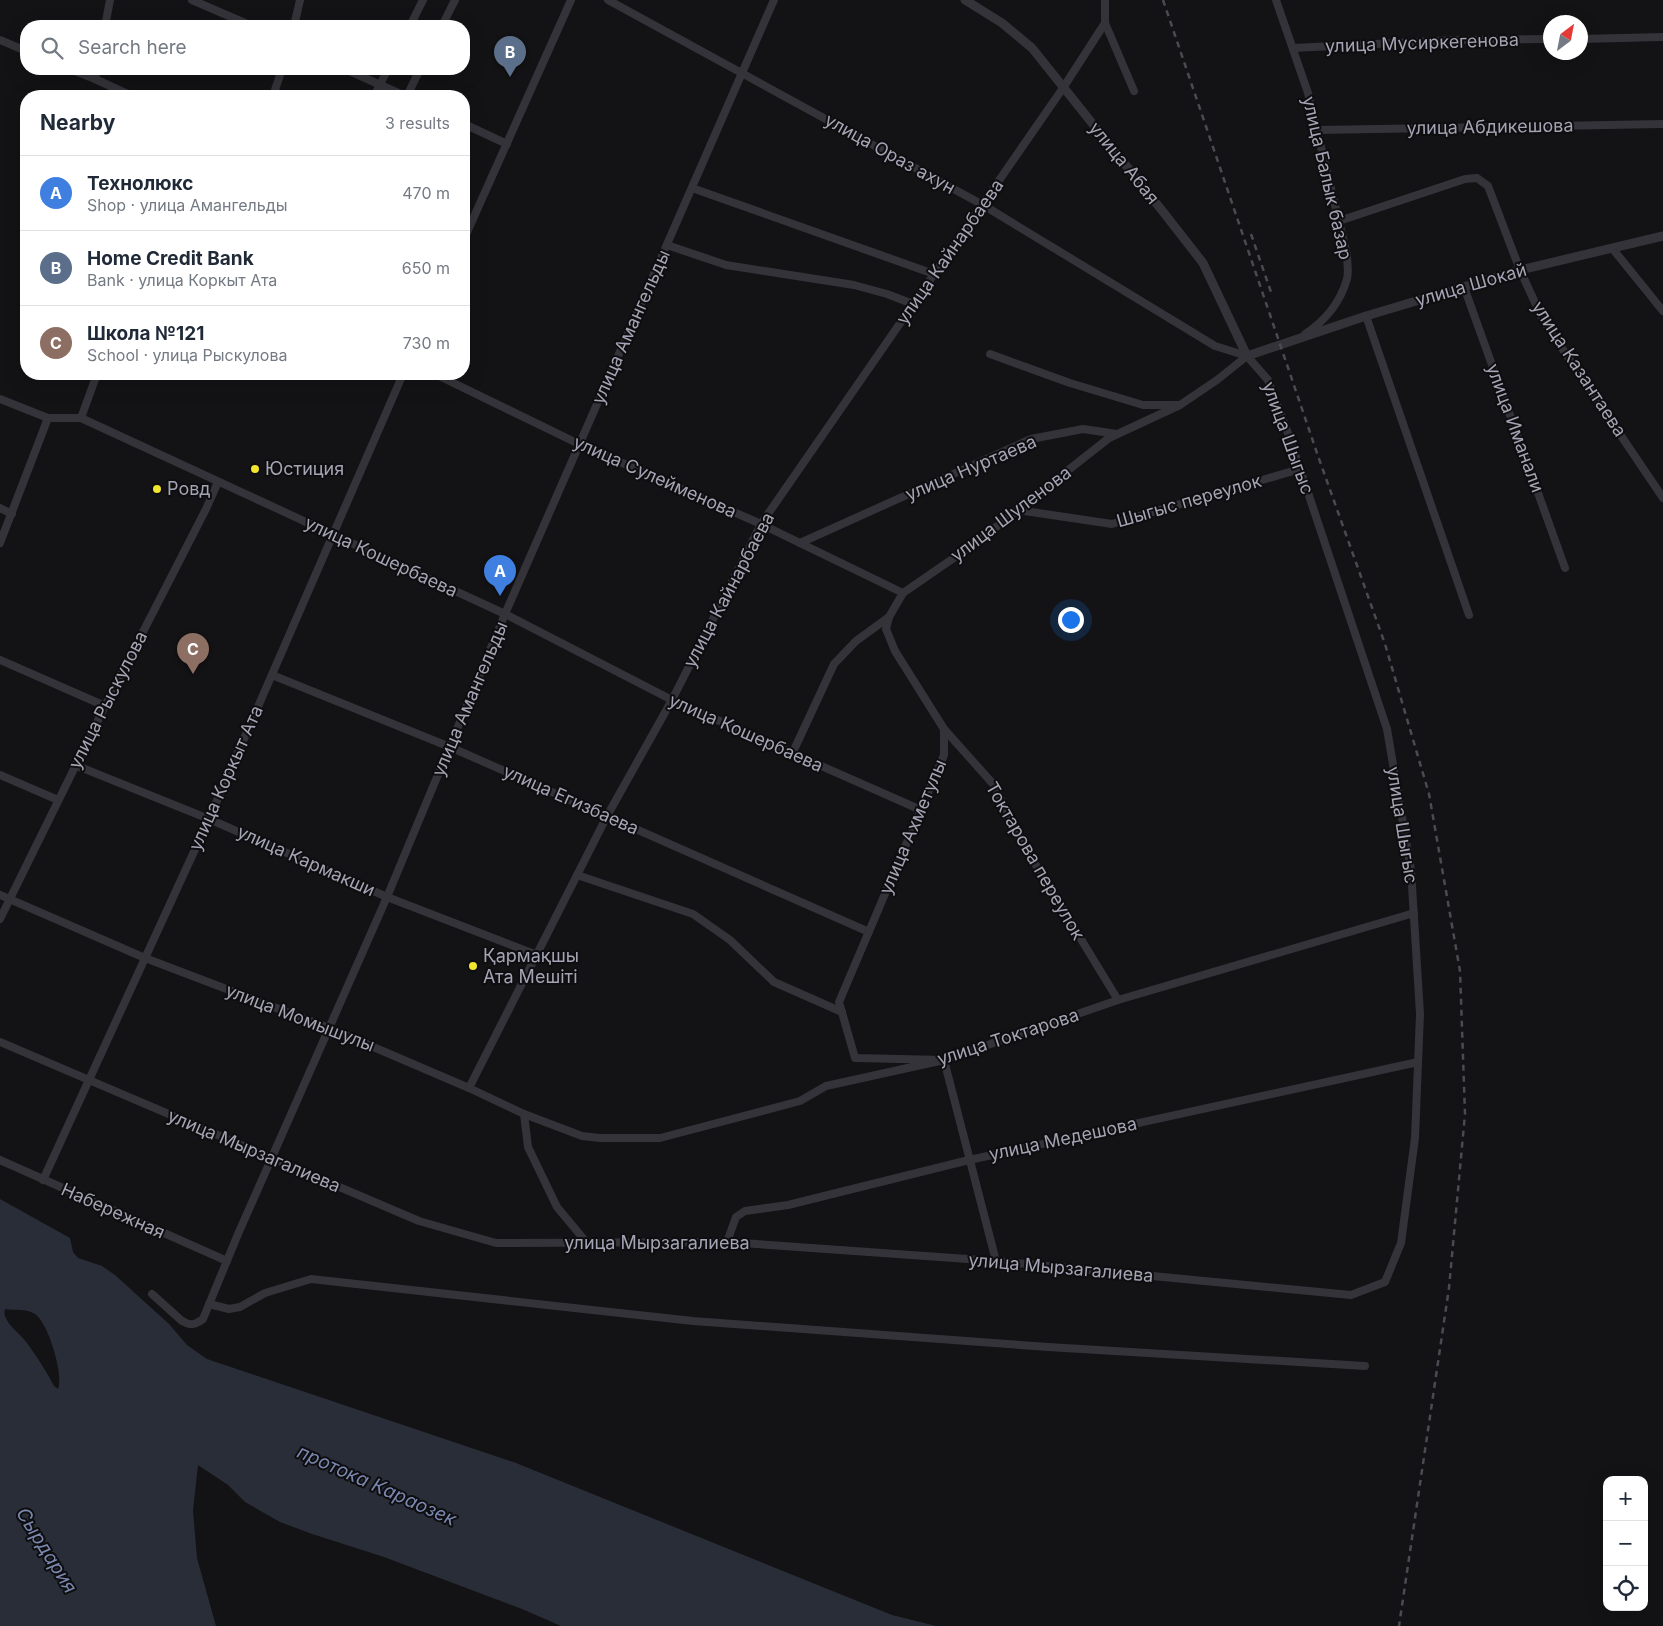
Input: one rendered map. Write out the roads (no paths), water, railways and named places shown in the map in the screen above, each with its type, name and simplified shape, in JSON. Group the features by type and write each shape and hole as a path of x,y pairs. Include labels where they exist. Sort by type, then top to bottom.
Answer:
{"street":[{"path":"106,20 110,0"},
{"path":"192,0 238,20"},
{"path":"295,20 300,0"},
{"path":"413,20 423,0"},
{"path":"445,20 455,0"},
{"path":"470,226 571,0"},
{"name":"улица Ораз ахун","path":"608,0 982,204 1216,346 1247,356"},
{"name":"улица Амангельды","path":"152,1294 182,1321 188,1324 195,1325 203,1319 387,897 505,614 774,0"},
{"name":"улица Абая","path":"965,0 1002,23 1032,48 1203,263 1247,356"},
{"path":"1105,0 1105,23 1134,91"},
{"name":"улица Балык базар","path":"1276,0 1308,93 1347,255 1348,278 1334,309 1318,326 1296,340"},
{"name":"улица Кайнарбаева","path":"469,1088 607,816 672,700 761,524 1063,88 1105,23"},
{"path":"1588,39 1663,38"},
{"name":"улица Мусиркегенова","path":"1293,48 1455,40 1543,39"},
{"path":"0,40 20,48"},
{"path":"85,75 119,90"},
{"path":"95,79 96,75"},
{"path":"275,90 280,75"},
{"path":"358,75 392,90"},
{"path":"377,90 385,75"},
{"path":"409,90 417,75"},
{"name":"улица Абдикешова","path":"1317,130 1663,124"},
{"path":"470,127 507,144"},
{"name":"улица Казантаева","path":"1339,221 1465,179 1477,178 1488,186 1520,270 1543,320 1663,498"},
{"path":"692,188 934,274"},
{"name":"улица Шокай","path":"1247,356 1366,316 1520,270 1663,236"},
{"path":"667,245 726,265 854,285 914,304"},
{"path":"1612,248 1663,311"},
{"name":"улица Иманали","path":"1464,287 1565,568"},
{"path":"1366,316 1469,615"},
{"path":"990,354 1070,382 1143,404 1180,405"},
{"path":"1117,434 1180,405 1217,380 1247,356"},
{"name":"улица Шыгыс","path":"1247,356 1268,380 1300,469 1387,729 1411,870 1420,1014 1415,1138 1401,1243 1385,1282 1351,1295"},
{"path":"81,418 95,380"},
{"name":"улица Коркыт Ата","path":"43,1180 209,819 400,380"},
{"name":"улица Сулейменова","path":"447,380 579,444 761,524 903,593"},
{"name":"улица Кошербаева","path":"0,399 48,418 81,418 505,614 672,700 921,810"},
{"path":"0,544 48,418"},
{"name":"улица Нуртаева","path":"800,543 1031,439 1083,429 1117,434"},
{"name":"улица Шуленова","path":"903,593 977,542 1109,438 1117,434"},
{"name":"Шыгыс переулок","path":"1018,510 1112,524 1300,469"},
{"name":"улица Рыскулова","path":"0,919 104,706 206,509 218,482"},
{"path":"0,508 12,514"},
{"path":"903,593 889,617 886,629 895,650 944,729"},
{"path":"792,754 834,664 856,641 889,617"},
{"path":"0,660 104,706"},
{"name":"улица Егизбаева","path":"272,675 450,746 869,932"},
{"name":"улица Ахметулы","path":"944,729 944,755 839,1002 855,1058 944,1060"},
{"name":"Токтарова переулок","path":"944,729 994,785 1020,839 1118,1000"},
{"name":"улица Кармакши","path":"75,765 209,819 387,897 537,955"},
{"path":"0,775 58,800"},
{"path":"577,875 693,914 730,940 774,982 842,1012"},
{"name":"улица Момышулы","path":"0,895 145,958 329,1028 469,1088 524,1114 582,1136 600,1138"},
{"name":"улица Токтарова","path":"600,1138 660,1138 800,1102 826,1086 944,1060 1118,1000 1414,913"},
{"name":"улица Мырзагалиева","path":"0,1042 419,1221 496,1243 727,1242 996,1261 1351,1295"},
{"path":"944,1060 996,1261"},
{"name":"улица Медешова","path":"727,1242 736,1217 745,1211 788,1205 969,1160 1418,1062"},
{"path":"524,1114 528,1147 557,1207 587,1242"},
{"name":"Набережная","path":"0,1160 227,1261"},
{"path":"209,1304 229,1309 240,1307 265,1293 311,1279 692,1321 1365,1366"}],"water":[{"path":"0,1199 70,1238 73,1252 78,1258 102,1266 115,1275 169,1324 187,1345 207,1359 516,1463 892,1615 936,1626 561,1626 522,1609 384,1557 280,1522 245,1502 228,1485 198,1465 193,1511 197,1558 216,1626 0,1626","holes":["5,1309 28,1311 40,1319 54,1349 59,1372 58,1389 54,1386 42,1364 27,1343 9,1323 6,1318"]}],"railway":[{"path":"1163,0 1318,456 1385,644 1429,794 1460,971 1465,1114 1449,1288 1399,1626"},
{"path":"1251,234 1272,295"}],"place":[{"name":"Home Credit Bank","path":"510,77"},
{"name":"Юстиция","path":"255,469"},
{"name":"Ровд","path":"157,489"},
{"name":"Технолюкс","path":"500,596"},
{"name":"Школа №121","path":"193,674"},
{"name":"Қармақшы Ата Мешіті","path":"473,966"}],"water label":[{"name":"протока Караозек","path":"377,1485"},
{"name":"Сырдария","path":"47,1550"}]}
